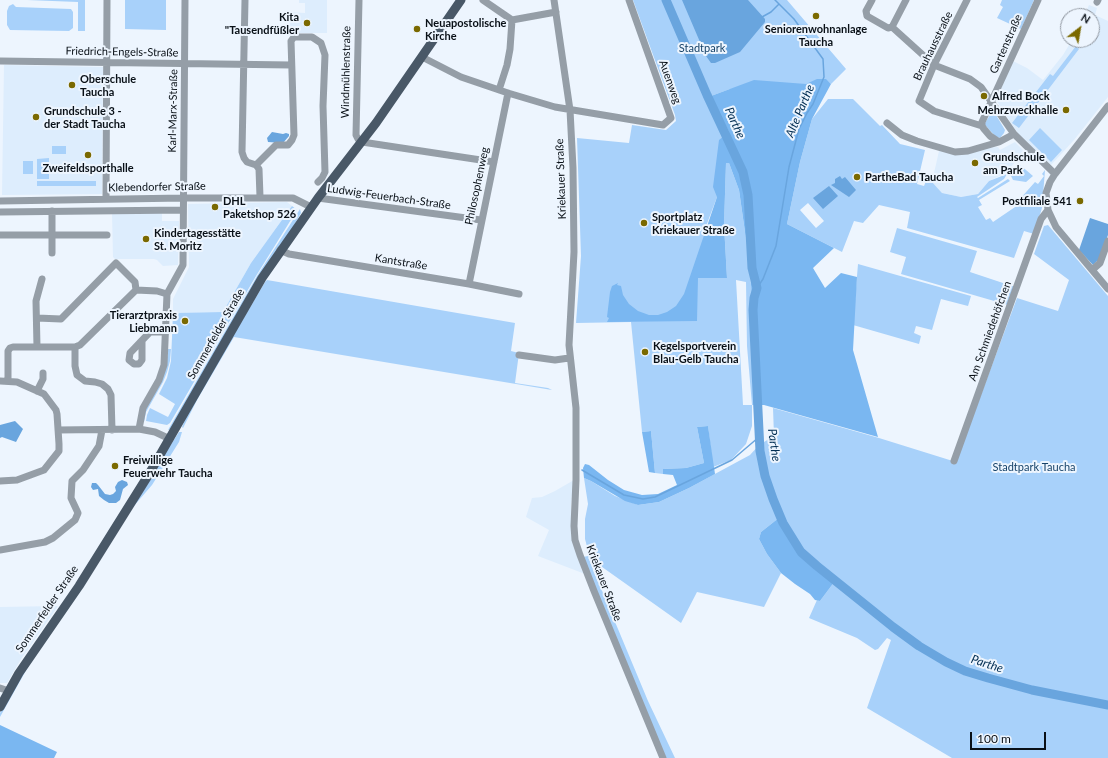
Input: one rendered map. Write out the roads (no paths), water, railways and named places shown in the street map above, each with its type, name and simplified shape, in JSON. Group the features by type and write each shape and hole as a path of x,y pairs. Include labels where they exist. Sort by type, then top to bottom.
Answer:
{"main road":[{"name":"Sommerfelder Straße","path":"0,707 26,662 79,586 170,439 262,278 280,250 311,207 362,142 461,0"}],"street":[{"path":"106,199 107,0"},
{"name":"Karl-Marx-Straße","path":"167,294 183,265 185,0"},
{"path":"245,0 242,152 247,162 256,166 260,171 260,197"},
{"name":"Windmühlenstraße","path":"359,0 356,135 362,142"},
{"path":"483,0 512,20 556,12"},
{"name":"Kriekauer Straße","path":"554,0 570,110 574,183 574,252 569,322 569,358 576,408 575,540 594,591 664,758"},
{"name":"Auenweg","path":"570,110 663,125 671,118 629,0"},
{"path":"872,0 866,11 867,16 888,28 892,27 934,65 970,79 981,87 1014,134 1055,174"},
{"path":"892,27 906,0"},
{"name":"Brauhausstraße","path":"967,0 934,65 919,101 934,111 982,126"},
{"name":"Gartenstraße","path":"982,126 982,122 1038,0"},
{"path":"499,90 510,49 512,20"},
{"path":"256,166 276,145 288,144 293,138 291,41 293,37 312,37 321,43 325,56 323,106 325,170 323,177 318,182"},
{"path":"422,57 461,76 499,90 570,110"},
{"name":"Friedrich-Engels-Straße","path":"0,61 292,65"},
{"name":"Philosophenweg","path":"469,284 508,93"},
{"path":"1108,106 1055,174 1050,182 1047,192 1048,210 1056,228 1108,288"},
{"path":"887,123 902,135 933,147 954,152 968,151 999,142 1014,134"},
{"path":"982,126 990,136 999,142"},
{"path":"362,142 494,162"},
{"name":"Klebendorfer Straße","path":"0,201 260,197 294,198 311,207"},
{"name":"Ludwig-Feuerbach-Straße","path":"318,198 481,220"},
{"name":"Klebendorfer Straße","path":"0,212 183,210"},
{"name":"Am Schmiedehöfchen","path":"954,461 1041,219 1048,210"},
{"path":"52,211 52,254"},
{"path":"0,235 107,235"},
{"path":"1092,270 1100,262 1108,241"},
{"name":"Kantstraße","path":"280,250 289,254 469,284 519,294"},
{"path":"36,318 61,319 116,264 135,282 136,290"},
{"path":"37,347 36,301 42,279"},
{"path":"8,381 8,351 10,348 75,347 85,342 136,290 157,291 167,294 164,365 159,380 143,408 139,429"},
{"path":"142,341 150,332 166,332"},
{"path":"75,347 75,370 79,378 85,381 102,384 110,392 112,398 112,430"},
{"path":"519,355 554,360 569,358"},
{"path":"37,391 43,378 43,373"},
{"path":"0,381 17,382 44,394 56,410 59,451 44,470 17,480 0,481"},
{"path":"58,430 139,429 155,432 170,439"},
{"path":"0,550 45,542 53,538 75,520 78,513 71,498 72,481 74,477 83,470 98,446 102,430"},
{"path":"0,688 9,691"}],"waterway":[{"name":"Parthe","path":"666,0 707,95 743,172 748,195 752,268 757,288 753,310 760,451 765,476 773,499 783,523 801,552 893,627 919,646 946,662 965,671 1032,690 1108,705"},
{"name":"Alte Parthe","path":"757,288 763,279 776,246 789,167 799,129 813,104 824,77 823,59 794,19 775,0"},
{"path":"762,17 771,12 779,4"},
{"path":"582,470 624,495 643,499 655,497 732,460 759,437"}],"place":[{"name":"Seniorenwohnanlage Taucha","path":"816,16"},
{"name":"Kita \"Tausendfüßler","path":"307,23"},
{"name":"Neuapostolische Kirche","path":"417,29"},
{"name":"Oberschule Taucha","path":"72,85"},
{"name":"Alfred Bock","path":"984,96"},
{"name":"Mehrzweckhalle","path":"1066,110"},
{"name":"Grundschule 3 - der Stadt Taucha","path":"36,117"},
{"name":"Zweifeldsporthalle","path":"88,155"},
{"name":"Grundschule am Park","path":"975,163"},
{"name":"PartheBad Taucha","path":"857,177"},
{"name":"Postfiliale 541","path":"1080,201"},
{"name":"DHL Paketshop 526","path":"215,207"},
{"name":"Sportplatz Kriekauer Straße","path":"644,223"},
{"name":"Kindertagesstätte St. Moritz","path":"146,239"},
{"name":"Tierarztpraxis Liebmann","path":"185,321"},
{"name":"Kegelsportverein Blau-Gelb Taucha","path":"645,352"},
{"name":"Freiwillige Feuerwehr Taucha","path":"115,466"}],"park label":[{"name":"Stadtpark","path":"702,48"},
{"name":"Stadtpark Taucha","path":"1034,467"}]}
